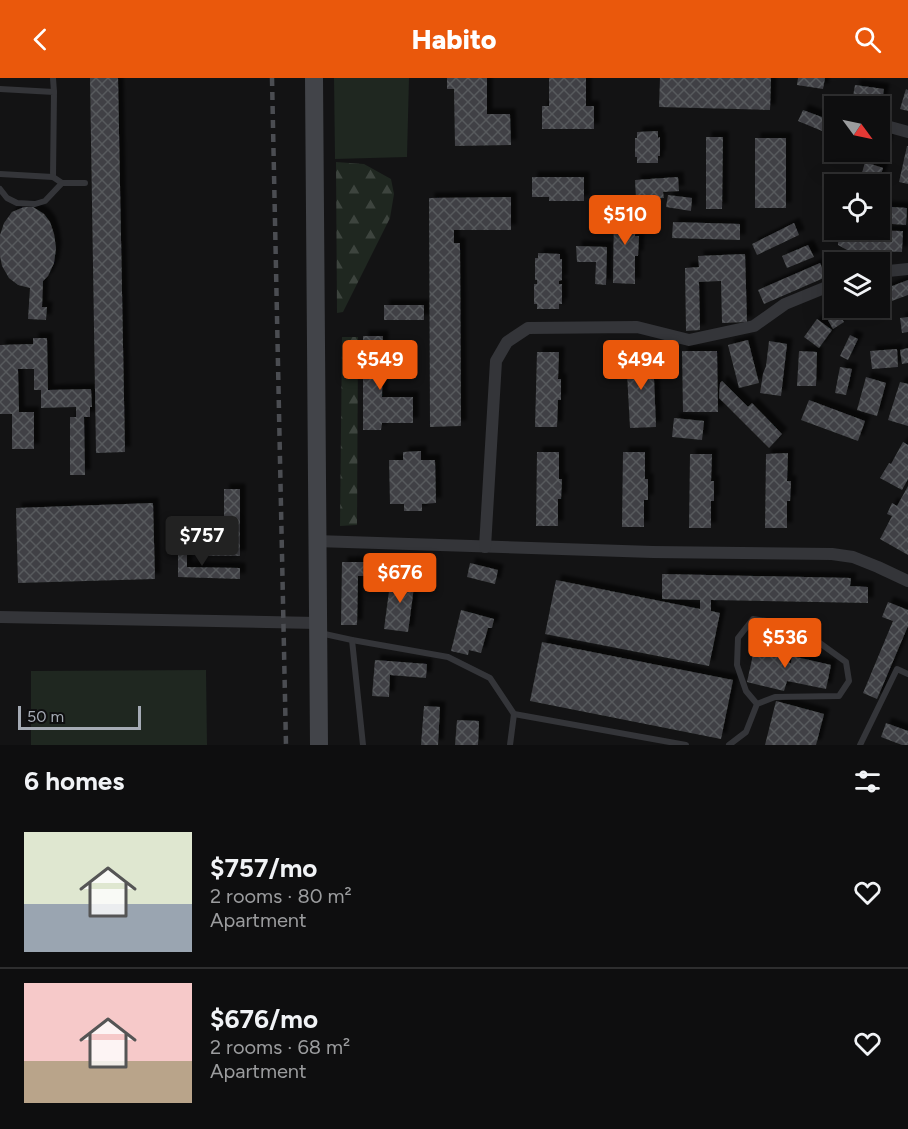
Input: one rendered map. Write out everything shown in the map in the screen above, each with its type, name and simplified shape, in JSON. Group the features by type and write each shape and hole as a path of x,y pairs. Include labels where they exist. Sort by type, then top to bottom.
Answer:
{"main road":[{"path":"314,78 319,745"}],"street":[{"path":"890,127 908,132"},
{"path":"890,271 908,269"},
{"path":"485,547 496,361 507,342 528,328 637,327 689,340 754,326 784,304 824,288"},
{"path":"316,541 832,555 853,557 908,581"},
{"path":"0,617 317,628"}],"lane":[{"path":"53,78 53,177"},
{"path":"0,89 54,92"},
{"path":"0,174 53,177 62,183 85,183"},
{"path":"0,189 7,198 17,203 35,204 45,201 62,183"},
{"path":"729,745 746,732 757,704 775,697 839,696 849,681 846,662 810,636 785,624 753,619 738,638 737,665 746,691 757,704"},
{"path":"317,628 352,640 448,657 490,678 514,714 510,745"},
{"path":"352,640 363,745"},
{"path":"860,745 897,669 908,674"},
{"path":"514,714 686,745"}],"green space":[{"path":"334,78 409,78 407,157 335,159"},
{"path":"336,162 364,164 391,179 394,194 390,218 343,312 337,313"},
{"path":"342,337 358,337 357,525 340,526"},
{"path":"206,670 207,745 31,745 31,671"}],"building":[{"path":"90,78 118,78 125,452 96,453"},
{"path":"447,78 487,78 487,114 510,114 511,145 455,146 454,89 447,89"},
{"path":"549,78 586,78 586,106 594,106 594,129 542,129 542,106 549,106"},
{"path":"660,78 771,78 770,110 659,107"},
{"path":"798,78 825,78 823,89 797,85"},
{"path":"855,85 884,89 883,96 853,96"},
{"path":"906,89 908,90 908,111 900,109"},
{"path":"803,110 824,118 824,126 822,131 798,121"},
{"path":"658,131 660,156 658,156 658,163 637,163 635,138 637,138 637,132"},
{"path":"706,137 723,137 722,209 706,209"},
{"path":"755,138 786,138 786,208 755,208"},
{"path":"908,146 908,184 899,182"},
{"path":"865,162 883,168 881,174 862,174"},
{"path":"532,177 584,177 584,201 549,201 549,197 532,197"},
{"path":"678,177 679,191 663,192 664,198 636,199 635,180"},
{"path":"668,195 692,198 691,211 666,207"},
{"path":"511,197 511,230 454,230 454,243 460,243 461,426 430,427 429,198"},
{"path":"24,207 33,207 44,214 54,234 56,248 54,263 43,281 42,307 47,307 46,320 28,319 30,288 18,285 9,278 2,266 0,256 0,235 4,223 12,212"},
{"path":"890,207 907,208 906,225 890,224"},
{"path":"614,209 636,209 635,236 639,236 638,256 635,256 635,284 613,283"},
{"path":"673,222 740,224 740,240 672,238"},
{"path":"794,223 799,235 757,255 752,244"},
{"path":"890,231 903,231 902,252 864,252 864,250 847,250 838,245 838,240 890,240"},
{"path":"808,245 814,257 787,268 782,256"},
{"path":"576,246 607,247 606,285 595,284 596,262 577,262"},
{"path":"538,253 560,254 560,259 562,259 562,280 559,284 562,284 562,304 559,304 559,309 537,309 537,304 534,304 534,284 537,284 535,258 538,258"},
{"path":"745,254 747,322 722,323 721,281 699,282 700,330 686,331 685,268 699,267 698,256"},
{"path":"820,263 824,272 824,278 764,304 758,290"},
{"path":"908,280 908,295 890,302 890,287"},
{"path":"384,305 424,305 424,320 384,320"},
{"path":"908,317 908,332 902,333 900,318"},
{"path":"827,318 841,318 844,322 833,329"},
{"path":"817,319 832,330 819,348 804,337"},
{"path":"850,335 858,339 848,360 840,356"},
{"path":"363,336 383,336 382,397 413,397 413,423 382,423 381,430 363,430"},
{"path":"33,338 47,338 48,390 91,389 90,417 84,417 85,475 70,475 70,417 76,417 76,407 41,408 41,390 34,390 34,369 18,369 19,412 34,412 34,449 12,449 12,414 0,414 0,345 33,344"},
{"path":"748,340 759,383 739,388 728,345"},
{"path":"769,341 787,344 781,396 760,393"},
{"path":"908,348 908,363 902,364 900,350"},
{"path":"897,349 898,367 872,369 870,351"},
{"path":"682,351 717,351 718,412 683,412"},
{"path":"799,351 817,352 816,386 797,386"},
{"path":"537,352 559,352 558,379 561,379 561,400 558,400 557,427 535,427"},
{"path":"653,354 656,427 630,428 626,355"},
{"path":"840,367 852,369 846,395 835,393"},
{"path":"866,377 886,383 877,416 857,410"},
{"path":"722,381 748,407 752,403 782,434 769,448 719,398"},
{"path":"900,382 908,384 908,426 888,420"},
{"path":"809,400 865,421 858,441 801,420"},
{"path":"674,418 704,421 702,440 672,437"},
{"path":"903,442 908,445 908,479 902,490 880,478"},
{"path":"421,451 421,460 435,460 436,503 422,504 422,511 404,511 404,504 390,504 389,460 403,460 403,452"},
{"path":"537,452 559,452 559,479 562,479 561,499 558,499 558,526 536,526"},
{"path":"623,452 645,452 648,500 644,500 644,527 622,527"},
{"path":"788,453 787,481 791,481 790,501 787,501 787,528 765,528 766,454"},
{"path":"690,454 712,454 711,481 714,481 714,501 711,501 711,528 689,528"},
{"path":"908,486 908,555 880,539 892,516 887,514 892,503 897,506"},
{"path":"224,489 240,489 240,556 205,556 205,536 224,536"},
{"path":"153,503 155,579 18,583 16,508"},
{"path":"178,537 187,537 187,567 240,568 240,579 178,577"},
{"path":"342,562 388,562 388,573 383,573 383,576 371,573 371,576 358,576 357,625 341,625"},
{"path":"470,563 498,570 495,584 467,577"},
{"path":"662,574 851,578 850,586 868,587 868,603 711,600 711,611 720,613 709,666 545,634 556,580 700,609 700,600 662,599"},
{"path":"391,576 415,579 408,632 384,629"},
{"path":"888,602 908,610 908,626 877,699 863,693 893,621 882,617"},
{"path":"461,610 494,619 492,628 488,628 481,653 469,650 468,655 451,651"},
{"path":"756,641 789,648 785,662 791,663 792,656 831,665 826,689 787,681 784,691 747,682"},
{"path":"542,642 733,680 721,739 530,701"},
{"path":"375,660 427,664 426,678 390,675 389,697 372,696"},
{"path":"776,701 824,714 816,745 765,745"},
{"path":"424,706 440,707 438,745 421,745"},
{"path":"457,720 479,721 478,745 455,745"},
{"path":"886,723 908,731 908,745 881,737"}],"railway":[{"path":"272,78 286,745"}]}
